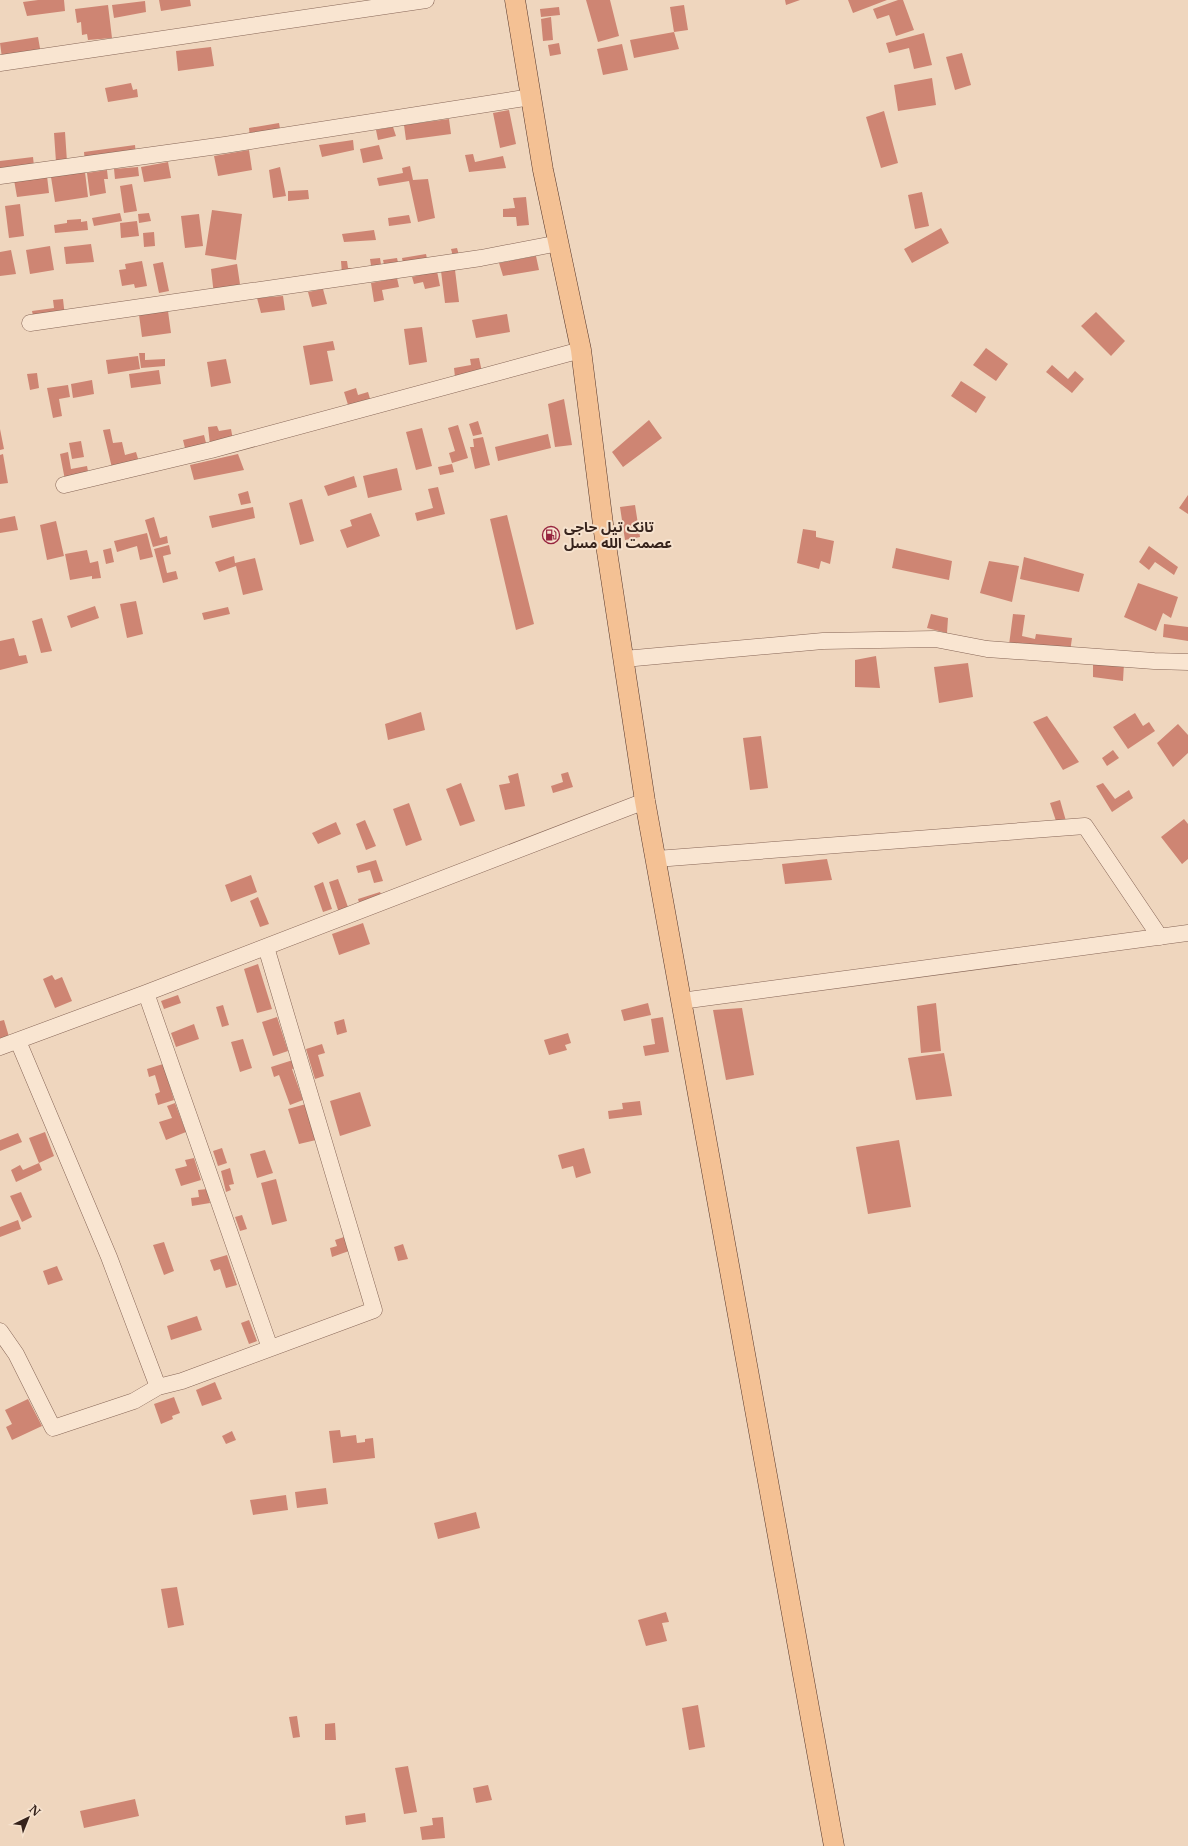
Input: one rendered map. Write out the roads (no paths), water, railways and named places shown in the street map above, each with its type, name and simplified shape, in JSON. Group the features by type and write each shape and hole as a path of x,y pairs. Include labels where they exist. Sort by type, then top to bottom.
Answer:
{"main road":[{"path":"515,0 543,170 581,350 604,532 645,801 834,1846"}],"street":[{"path":"0,63 426,0"},
{"path":"0,176 225,145 531,97"},
{"path":"30,322 481,258 559,243"},
{"path":"64,485 211,450 581,350"},
{"path":"624,659 823,641 935,638 987,648 1188,662"},
{"path":"0,1047 146,994 645,801"},
{"path":"656,859 1085,826 1160,937"},
{"path":"682,1001 1188,933"},
{"path":"0,1331 16,1354 53,1428 134,1401 158,1387 182,1381 374,1310 266,947"},
{"path":"146,994 270,1348"},
{"path":"18,1041 109,1257 158,1387"}],"place":[{"name":"تانک تیل حاجی عصمت الله مسل","path":"551,535"}]}
